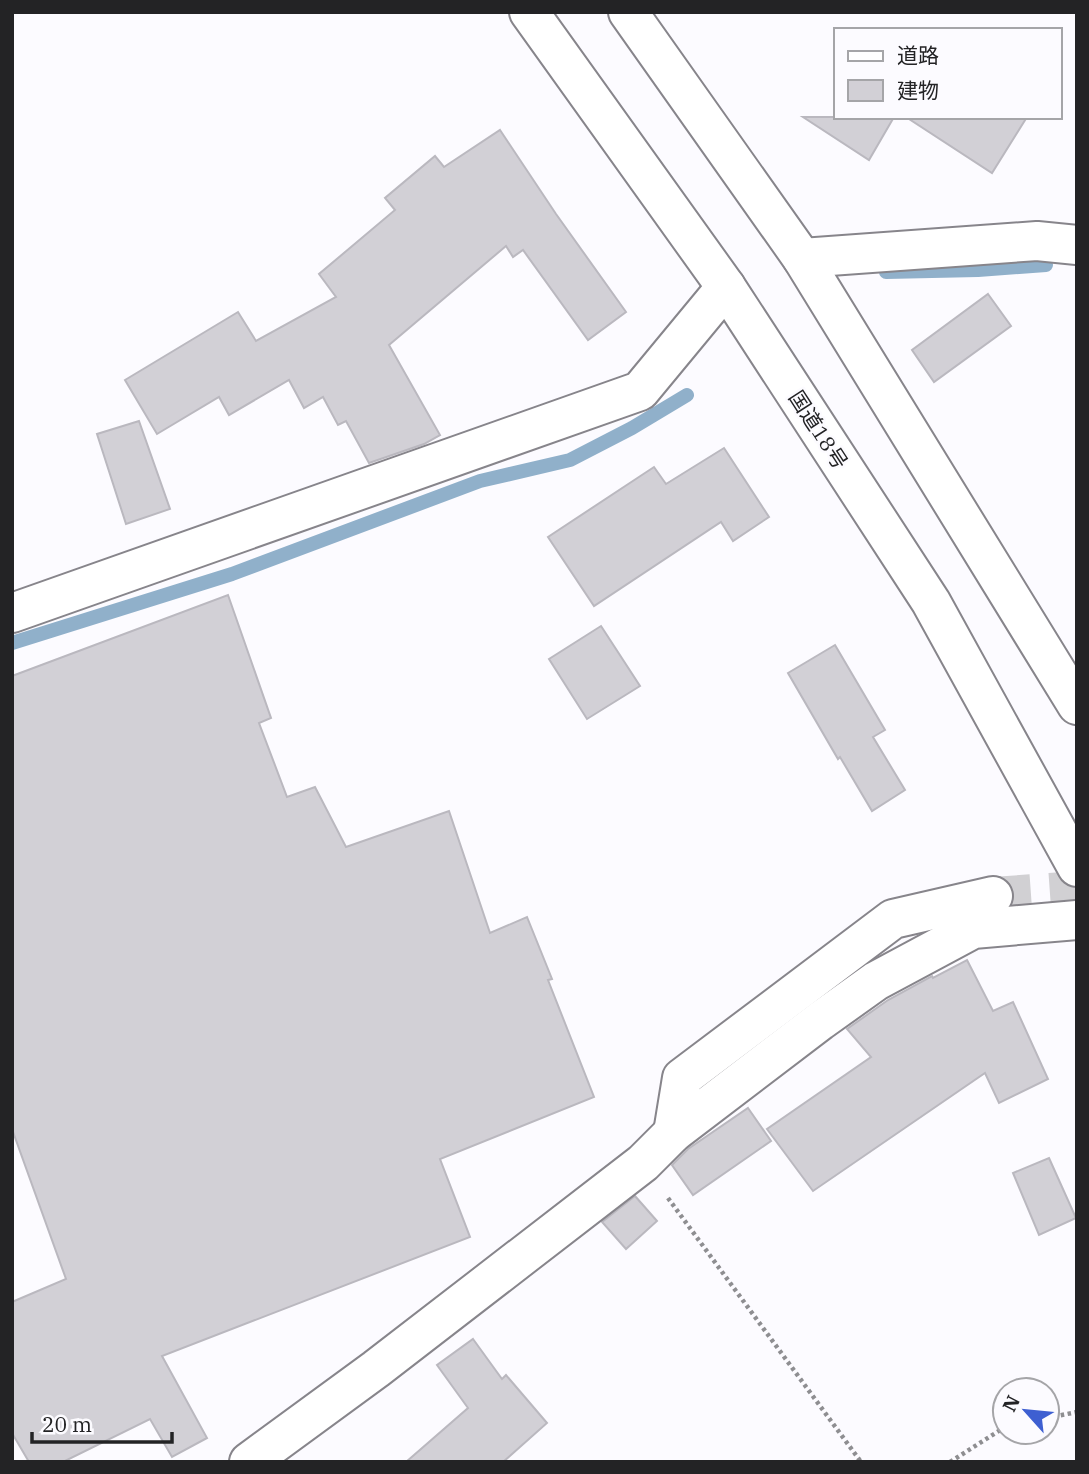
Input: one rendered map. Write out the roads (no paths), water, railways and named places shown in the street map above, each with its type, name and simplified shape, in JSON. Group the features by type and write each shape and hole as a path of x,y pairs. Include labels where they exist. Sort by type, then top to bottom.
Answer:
{"main road":[{"name":"国道18号","path":"529,12 726,287 931,602 1077,867"},
{"path":"628,12 802,258 1077,705"},
{"path":"802,258 1037,241 1077,245"},
{"path":"12,613 640,391 726,287"},
{"path":"673,1133 682,1078 893,919 993,896"},
{"path":"249,1462 376,1369 643,1163 673,1133 876,981 973,929 1077,920"}],"waterway":[{"path":"886,272 1046,265"},
{"path":"12,643 232,574 480,481 570,460 632,428 687,395"}],"tunnel":[{"path":"993,896 1077,890"}]}
